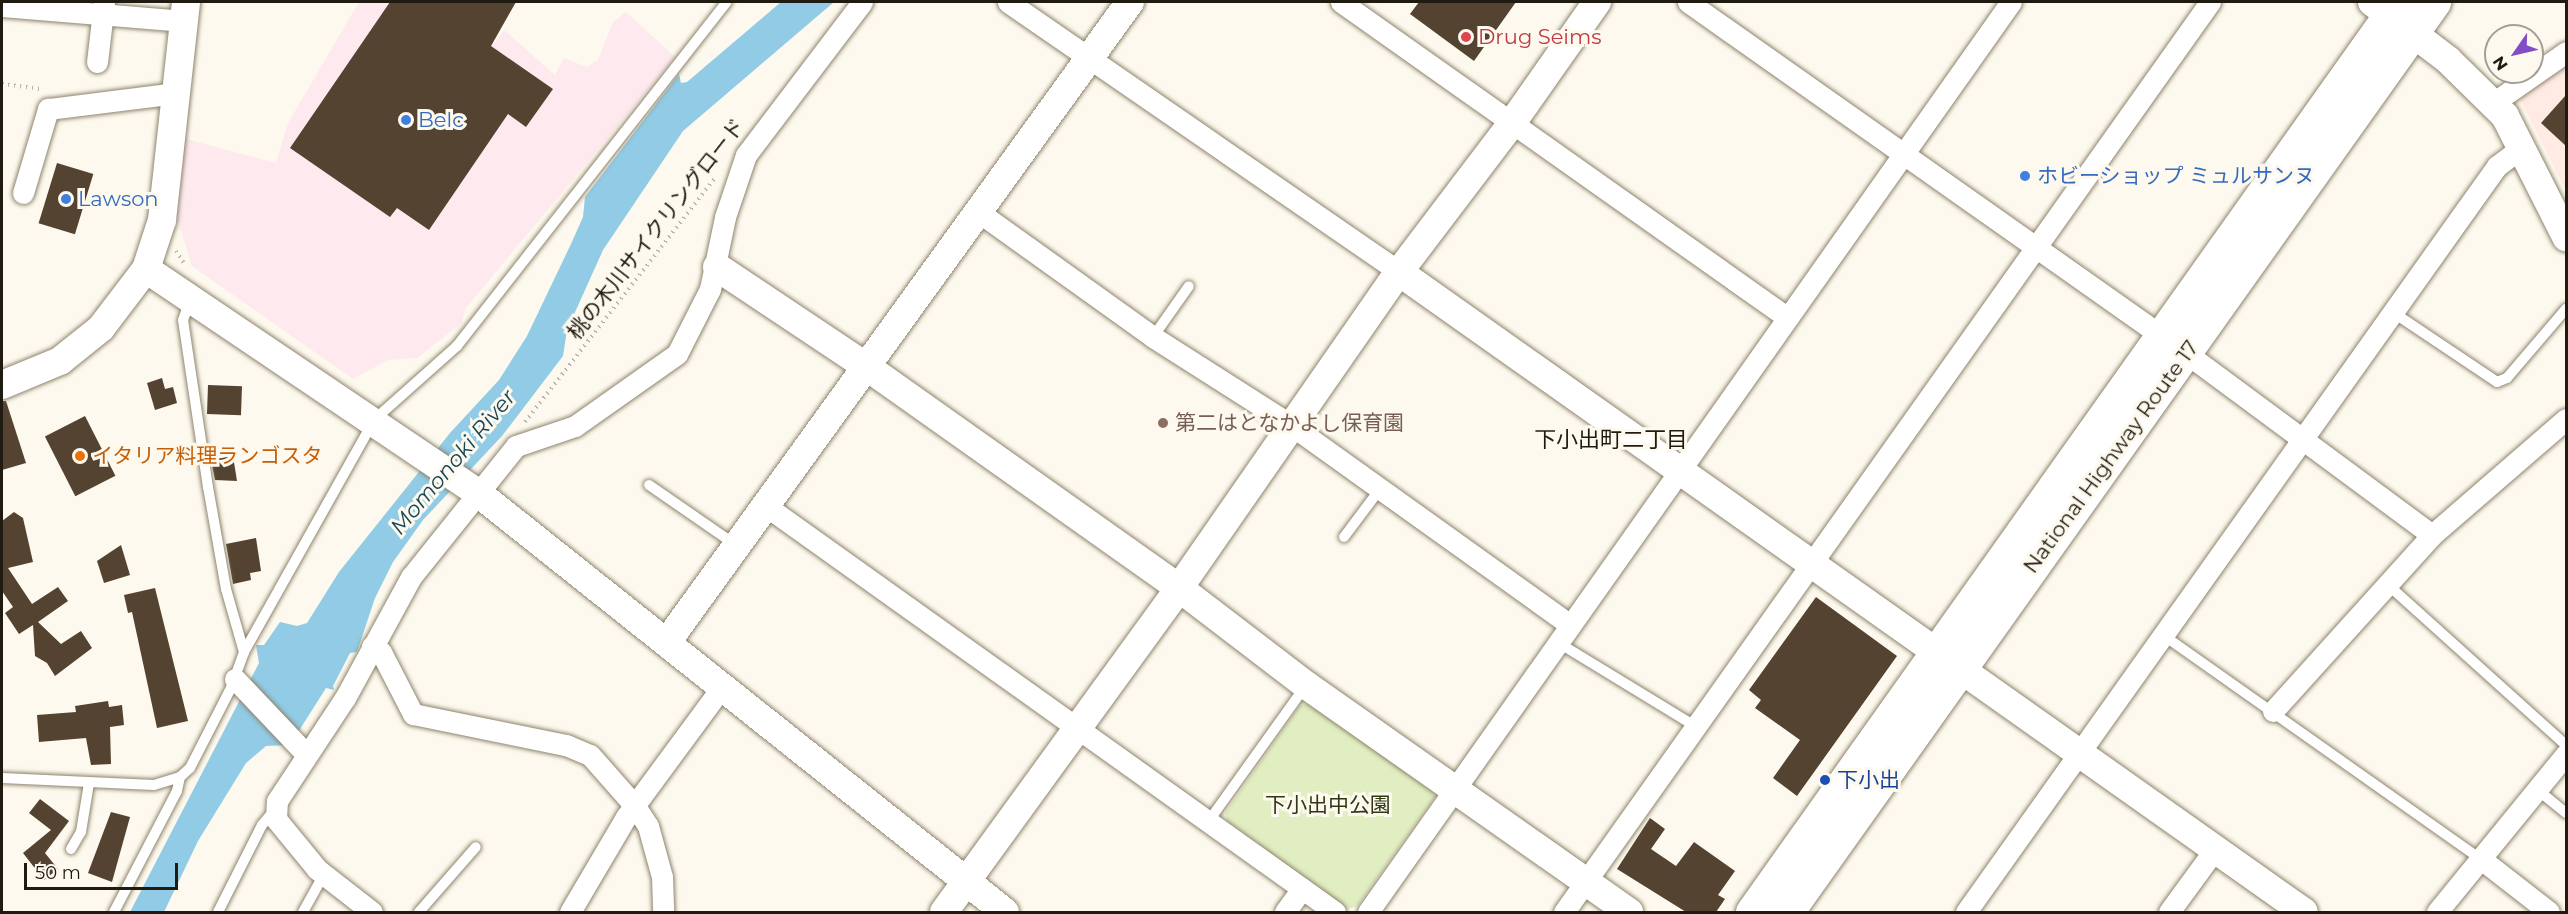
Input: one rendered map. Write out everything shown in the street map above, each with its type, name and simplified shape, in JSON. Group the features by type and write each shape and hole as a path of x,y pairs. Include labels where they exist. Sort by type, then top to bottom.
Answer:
{"highway":[{"name":"National Highway Route 17","path":"1752,912 1948,661 2173,345 2393,13 2434,2"},
{"name":"National Highway Route 17","path":"1787,912 1948,661"}],"street":[{"path":"372,912 323,876 273,812 302,751 341,704 420,563 474,490 521,441 575,426 672,360 695,323 717,267 725,217 746,155 862,2"},
{"path":"1008,2 1088,60 1399,272 2304,912"},
{"path":"667,642 980,213 1130,2"},
{"path":"1341,2 1788,318"},
{"path":"944,912 1179,588 1399,272 1512,123 1597,2"},
{"path":"1688,2 2037,247 2432,535"},
{"path":"1368,912 2011,2"},
{"path":"1564,912 2210,2"},
{"path":"2,6 185,11 162,220 146,269 101,328 60,361 2,385"},
{"path":"97,62 104,8"},
{"path":"2393,13 2493,102 2505,116 2566,237"},
{"path":"2493,102 2566,52"},
{"path":"23,193 48,109 176,93"},
{"path":"1972,910 2163,635 2497,166 2521,148"},
{"path":"980,213 1153,337 1291,425 1570,625"},
{"path":"717,267 867,367 1179,588 1306,685 1629,912"},
{"path":"146,269 382,425 474,490 1005,912"},
{"path":"2273,711 2432,535 2566,419"},
{"path":"766,506 1335,912"},
{"path":"372,646 381,652 413,714 584,751 635,806 655,842 663,884 663,912"},
{"path":"238,681 302,751"},
{"path":"570,912 635,806 722,687"},
{"path":"2437,912 2539,791 2566,754"},
{"path":"2169,912 2215,849"},
{"path":"2481,859 2550,912"},
{"path":"1285,912 1302,889"}],"lane":[{"path":"2,778 154,785 180,777 190,768 238,681 244,652 382,425 457,346 727,2"},
{"path":"1153,337 1189,286"},
{"path":"191,297 183,320 226,589 244,652"},
{"path":"2394,313 2497,382 2507,378 2566,309"},
{"path":"649,485 737,545"},
{"path":"1344,537 1380,489"},
{"path":"2387,584 2566,745"},
{"path":"2163,635 2481,859"},
{"path":"1559,643 1695,726"},
{"path":"1208,822 1306,685"},
{"path":"114,912 177,791 180,777"},
{"path":"71,849 85,815 89,783"},
{"path":"2539,791 2566,813"},
{"path":"218,912 262,825 273,812"},
{"path":"419,912 476,847"},
{"path":"303,912 323,876"}],"path":[{"name":"桃の木川サイクリングロード","path":"521,426 719,173"}],"shaded area":[{"path":"359,2 428,2 495,43 504,30 555,75 564,58 587,67 598,60 613,22 626,12 675,57 465,309 462,323 417,358 388,360 353,379 192,266 177,218 182,138 276,163 288,123"},
{"path":"2566,66 2566,191 2521,101 2524,89 2533,84 2544,84 2544,78"}],"green space":[{"name":"下小出中公園","path":"1311,704 1430,787 1435,797 1357,906 1348,909 1227,821 1225,813 1300,705"}],"water":[{"name":"Momonoki River","path":"781,2 834,2 683,131 603,250 567,330 563,356 502,436 423,520 393,562 375,598 357,652 350,653 333,686 334,690 326,688 290,745 266,746 246,763 198,841 164,912 130,912 259,663 256,645 264,645 280,622 297,626 307,623 339,572 450,433 499,380 527,336 571,244 583,217 585,197 679,74 681,83 687,82"}],"building":[{"name":"Belc","path":"390,2 516,2 491,46 553,89 526,127 508,114 429,230 397,208 390,217 290,148"},
{"name":"Drug Seims","path":"1419,2 1516,2 1474,61 1410,14"},
{"path":"2566,95 2566,146 2541,123"},
{"name":"Lawson","path":"57,163 93,174 75,234 39,223"},
{"path":"162,378 165,389 173,387 177,403 155,410 147,383"},
{"path":"208,385 242,386 241,415 207,414"},
{"path":"2,401 6,401 26,463 2,470"},
{"name":"イタリア料理ランゴスタ","path":"85,416 115,476 75,496 45,436"},
{"path":"233,456 237,481 215,480 211,460"},
{"path":"14,512 23,518 33,562 8,568 32,604 58,587 68,601 38,622 61,644 81,631 92,648 55,676 47,663 35,656 33,625 19,634 5,613 13,607 2,591 2,521"},
{"path":"256,538 261,571 250,573 251,580 233,584 226,544"},
{"path":"121,545 130,575 104,583 97,561"},
{"path":"155,588 188,721 157,728 132,612 128,613 124,595"},
{"path":"1816,597 1897,656 1797,796 1773,778 1800,740 1755,708 1761,700 1749,690"},
{"path":"108,701 109,707 122,705 124,725 110,727 111,764 91,765 86,738 39,742 37,715 76,712 75,706"},
{"path":"40,799 69,821 45,853 58,869 44,880 23,853 51,830 29,813"},
{"path":"111,812 130,817 112,882 88,873"},
{"path":"1650,818 1665,829 1651,849 1676,866 1694,842 1735,871 1718,895 1725,899 1716,912 1686,912 1617,869"}],"place":[{"name":"Drug Seims","path":"1466,37"},
{"name":"Belc","path":"406,120"},
{"name":"ホビーショップ ミュルサンヌ","path":"2025,176"},
{"name":"Lawson","path":"66,199"},
{"name":"第二はとなかよし保育園","path":"1163,423"},
{"name":"イタリア料理ランゴスタ","path":"80,456"},
{"name":"下小出","path":"1825,780"}],"district":[{"name":"下小出町二丁目","path":"1611,440"}]}
